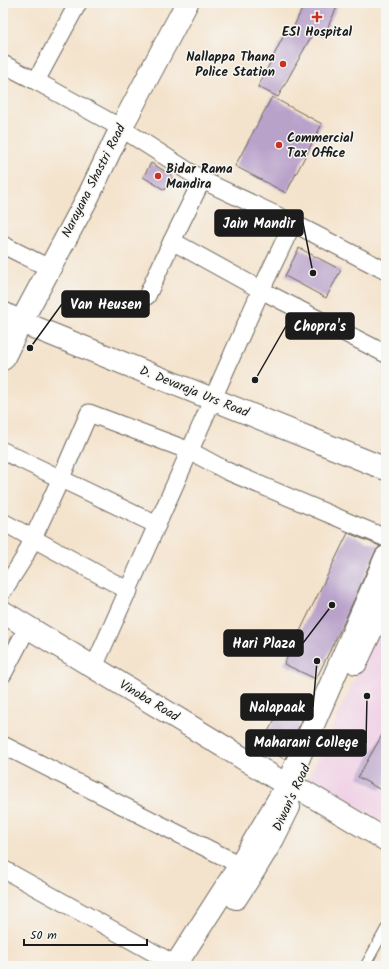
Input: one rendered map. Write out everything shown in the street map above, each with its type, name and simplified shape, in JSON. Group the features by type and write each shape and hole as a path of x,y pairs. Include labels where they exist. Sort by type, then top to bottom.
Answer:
{"street":[{"path":"36,81 78,3"},
{"name":"Narayana Shastri Road","path":"3,359 12,317 49,268 88,197 121,128 187,3"},
{"path":"3,64 121,128 202,180 293,223 386,271"},
{"path":"147,296 202,180"},
{"path":"94,667 261,290 293,223"},
{"path":"172,241 261,290 386,354"},
{"path":"3,244 49,268"},
{"name":"D. Devaraja Urs Road","path":"12,317 386,469"},
{"path":"3,591 24,558 90,413 190,452 227,471 386,538"},
{"path":"3,451 157,525"},
{"path":"3,522 128,591"},
{"path":"3,869 181,966 240,865 291,787 386,557"},
{"name":"Diwan's Road","path":"181,966 253,872 273,839 290,805 291,787 386,599"},
{"name":"Vinoba Road","path":"3,612 291,787 305,792 386,840"},
{"path":"3,674 28,626"},
{"path":"3,745 240,865"},
{"name":"Vinoba Road","path":"291,787 300,800 386,853"}],"lane":[{"path":"365,966 385,932"}],"shaded area":[{"path":"386,612 386,824 308,780"}],"building":[{"path":"305,3 339,3 323,37 313,33 278,97 258,87 287,29 291,32"},
{"name":"Commercial Tax Office","path":"272,97 322,124 286,193 235,166"},
{"name":"Bidar Rama Mandira","path":"151,163 173,176 165,190 143,177"},
{"path":"299,248 341,270 326,298 285,276"},
{"path":"348,533 380,546 375,552 346,618 316,679 284,664"},
{"path":"285,701 305,712 285,759 260,746"},
{"path":"386,728 386,782 381,790 358,777"}],"place":[{"name":"ESI Hospital","path":"317,17"},
{"name":"Nallappa Thana Police Station","path":"283,64"},
{"name":"Commercial Tax Office","path":"279,145"},
{"name":"Bidar Rama Mandira","path":"158,176"},
{"name":"Jain Mandir","path":"313,273"},
{"name":"Van Heusen","path":"30,348"},
{"name":"Chopra's","path":"255,380"},
{"name":"Hari Plaza","path":"332,605"},
{"name":"Nalapaak","path":"317,661"},
{"name":"Maharani College","path":"367,696"}]}
